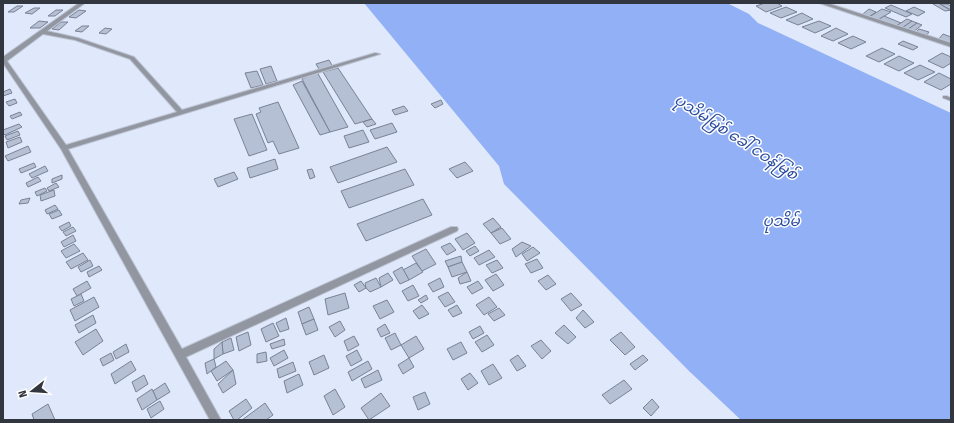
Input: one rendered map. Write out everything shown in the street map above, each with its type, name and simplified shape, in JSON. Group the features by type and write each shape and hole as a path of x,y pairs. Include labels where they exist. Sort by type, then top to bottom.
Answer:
{"street":[{"path":"82,3 4,59 64,148 216,420"},
{"path":"822,3 951,45"},
{"path":"41,32 76,39 132,58 181,113"},
{"path":"64,148 377,54"},
{"path":"179,355 454,229"}],"lane":[{"path":"945,97 951,100"}],"water":[{"name":"ပုသိမ်","path":"364,3 727,3 749,14 758,23 951,113 951,420 741,420 689,371 504,184 499,166"}],"building":[{"path":"765,3 777,3 782,6 766,12 756,6"},
{"path":"938,3 951,10 945,11 933,4"},
{"path":"940,4 947,4 951,6 951,10"},
{"path":"891,5 912,14 906,17 885,8"},
{"path":"17,6 23,6 14,12 8,12"},
{"path":"786,7 797,12 781,18 770,13"},
{"path":"914,7 925,12 918,16 906,11"},
{"path":"34,8 40,8 32,14 25,13"},
{"path":"869,9 876,12 869,17 863,14"},
{"path":"882,9 891,12 878,20 869,17"},
{"path":"56,10 63,10 55,16 48,16"},
{"path":"79,10 86,11 76,18 69,17"},
{"path":"802,13 813,19 798,25 786,20"},
{"path":"884,16 901,23 896,26 878,20"},
{"path":"907,19 912,21 902,28 896,26"},
{"path":"39,21 48,22 40,28 30,28"},
{"path":"819,21 831,26 815,33 802,27"},
{"path":"912,21 917,23 907,30 902,28"},
{"path":"61,22 68,22 59,30 52,29"},
{"path":"917,23 922,25 913,32 907,30"},
{"path":"82,26 89,26 82,32 75,31"},
{"path":"105,28 112,29 106,34 99,33"},
{"path":"836,28 848,34 833,41 821,36"},
{"path":"919,29 929,32 926,36 916,32"},
{"path":"943,34 951,37 951,44 938,40"},
{"path":"853,36 866,42 851,49 838,43"},
{"path":"903,41 918,47 913,50 898,44"},
{"path":"882,48 895,54 879,62 866,56"},
{"path":"942,53 951,57 951,63 943,68 928,61"},
{"path":"899,56 914,63 899,71 884,64"},
{"path":"329,60 333,67 320,71 316,64"},
{"path":"920,65 935,72 918,80 904,73"},
{"path":"271,66 277,81 266,84 260,69"},
{"path":"338,68 372,119 355,124 323,72"},
{"path":"257,71 263,85 251,88 245,73"},
{"path":"317,72 348,127 330,132 302,79"},
{"path":"939,73 951,79 951,84 941,90 924,82"},
{"path":"302,81 330,132 320,135 293,85"},
{"path":"10,89 12,93 3,96 3,92"},
{"path":"15,99 17,103 9,106 6,102"},
{"path":"441,100 443,104 435,108 431,104"},
{"path":"278,102 299,148 279,154 273,141 268,143 256,114 261,112 259,108"},
{"path":"404,106 408,111 395,115 392,110"},
{"path":"20,112 22,115 12,119 10,116"},
{"path":"252,114 267,150 249,156 234,119"},
{"path":"372,119 376,124 367,127 363,122"},
{"path":"392,123 397,132 375,139 370,130"},
{"path":"19,124 22,127 5,135 3,133 3,130"},
{"path":"363,130 369,142 349,148 344,136"},
{"path":"18,131 20,135 7,140 5,136"},
{"path":"20,137 22,142 8,148 6,142"},
{"path":"28,146 31,152 8,161 5,156"},
{"path":"387,147 397,162 338,183 330,167"},
{"path":"275,159 278,169 250,178 247,168"},
{"path":"465,162 473,171 457,178 449,169"},
{"path":"34,163 36,167 21,173 19,169"},
{"path":"45,166 48,171 32,178 29,174"},
{"path":"312,169 315,177 310,179 307,170"},
{"path":"405,169 414,185 349,208 341,191"},
{"path":"234,172 238,179 218,187 214,179"},
{"path":"62,175 62,179 52,183 52,179"},
{"path":"38,177 41,181 28,187 26,183"},
{"path":"56,183 59,187 49,191 47,188"},
{"path":"45,188 47,191 37,196 35,192"},
{"path":"54,190 55,196 41,201 40,195"},
{"path":"30,198 28,203 19,204 21,200"},
{"path":"423,199 432,215 366,241 357,224"},
{"path":"55,205 58,209 47,214 45,210"},
{"path":"59,210 62,215 52,219 49,214"},
{"path":"493,218 501,227 491,233 483,224"},
{"path":"69,222 71,226 62,231 59,227"},
{"path":"73,227 76,231 66,236 63,232"},
{"path":"502,228 511,239 500,244 491,233"},
{"path":"467,233 475,243 463,250 455,239"},
{"path":"73,235 76,241 64,247 61,242"},
{"path":"522,242 531,246 516,257 512,249"},
{"path":"450,243 456,250 447,255 441,247"},
{"path":"74,244 80,251 66,258 61,251"},
{"path":"475,246 479,251 470,256 466,251"},
{"path":"533,247 540,253 527,261 522,254"},
{"path":"426,249 436,264 422,271 412,256"},
{"path":"489,250 495,257 479,265 474,258"},
{"path":"83,253 88,260 71,269 66,262"},
{"path":"461,256 462,262 448,267 445,261"},
{"path":"537,259 543,268 531,273 525,264"},
{"path":"90,260 93,266 81,272 78,267"},
{"path":"497,260 503,268 492,273 486,265"},
{"path":"462,262 467,272 452,277 448,267"},
{"path":"416,263 423,272 409,280 403,270"},
{"path":"99,266 102,270 89,277 87,272"},
{"path":"402,267 409,280 400,284 393,272"},
{"path":"467,272 471,281 460,284 458,278"},
{"path":"388,273 393,280 381,287 379,278"},
{"path":"496,274 504,285 493,291 485,280"},
{"path":"548,275 556,284 546,290 538,281"},
{"path":"376,278 381,287 370,292 366,288 365,283"},
{"path":"440,278 444,287 433,292 428,284"},
{"path":"87,281 91,288 77,296 73,289"},
{"path":"361,281 366,288 359,292 354,285"},
{"path":"478,281 483,288 472,294 467,287"},
{"path":"413,285 419,296 408,301 402,291"},
{"path":"448,292 455,302 445,307 438,297"},
{"path":"345,293 349,308 328,315 325,299"},
{"path":"571,293 582,305 571,311 561,299"},
{"path":"81,294 84,301 74,306 71,299"},
{"path":"426,295 428,299 421,303 418,300"},
{"path":"94,297 99,307 75,321 70,310"},
{"path":"489,297 497,307 484,315 476,305"},
{"path":"387,300 394,312 380,319 373,306"},
{"path":"422,305 429,314 419,319 413,311"},
{"path":"457,305 462,313 453,317 448,310"},
{"path":"309,307 314,319 302,324 298,312"},
{"path":"499,308 505,315 494,321 488,314"},
{"path":"583,310 594,322 585,328 576,318"},
{"path":"93,315 96,323 79,333 75,325"},
{"path":"286,318 289,329 280,332 276,323"},
{"path":"314,319 318,330 306,335 302,324"},
{"path":"340,321 345,330 335,337 329,327"},
{"path":"273,323 279,336 266,342 261,329"},
{"path":"385,324 390,333 381,337 377,329"},
{"path":"564,325 576,337 568,344 555,333"},
{"path":"480,326 484,333 473,339 469,332"},
{"path":"96,329 103,341 83,355 75,342"},
{"path":"248,332 251,345 239,351 236,337"},
{"path":"621,332 635,347 625,355 610,340"},
{"path":"395,333 401,345 391,350 385,338"},
{"path":"487,335 494,345 482,352 475,342"},
{"path":"354,336 359,345 348,351 344,341"},
{"path":"416,336 424,349 409,358 401,345"},
{"path":"231,338 234,350 223,354 222,342"},
{"path":"284,339 285,345 272,349 270,344"},
{"path":"541,340 551,351 542,359 531,346"},
{"path":"222,342 223,354 214,359 214,349"},
{"path":"461,342 467,353 453,360 447,349"},
{"path":"126,344 129,352 116,359 113,352"},
{"path":"284,350 288,358 274,366 270,358"},
{"path":"357,350 362,360 351,366 346,356"},
{"path":"266,352 267,361 257,363 257,354"},
{"path":"111,353 114,360 103,366 100,359"},
{"path":"324,355 329,368 314,375 309,362"},
{"path":"518,355 526,366 517,371 510,360"},
{"path":"643,355 648,360 635,370 630,364"},
{"path":"409,358 414,367 403,374 398,365"},
{"path":"214,359 216,367 207,374 205,363"},
{"path":"131,361 136,370 115,384 111,374"},
{"path":"226,361 233,370 217,381 211,371"},
{"path":"368,361 372,369 352,381 348,372"},
{"path":"293,362 296,371 279,378 277,369"},
{"path":"493,364 502,378 489,385 481,371"},
{"path":"233,370 236,384 223,393 218,384"},
{"path":"378,370 382,380 365,388 361,379"},
{"path":"470,373 478,383 468,390 461,379"},
{"path":"299,374 303,385 287,393 284,381"},
{"path":"144,375 148,384 136,392 132,382"},
{"path":"624,380 632,389 610,404 602,395"},
{"path":"165,383 170,392 157,400 153,391"},
{"path":"152,389 157,400 142,410 137,399"},
{"path":"335,389 345,407 333,415 324,396"},
{"path":"425,392 430,404 418,410 413,397"},
{"path":"381,393 390,406 369,420 361,408"},
{"path":"246,399 252,408 237,420 234,420 229,411"},
{"path":"652,399 659,407 651,416 643,408"},
{"path":"160,401 164,409 151,418 147,409"},
{"path":"265,403 273,415 266,420 242,420"},
{"path":"48,404 55,420 34,420 32,414"}],"water label":[{"name":"ပုသိမ်မြစ် ခေါ် ငဝန်မြစ်","path":"736,137"}]}
